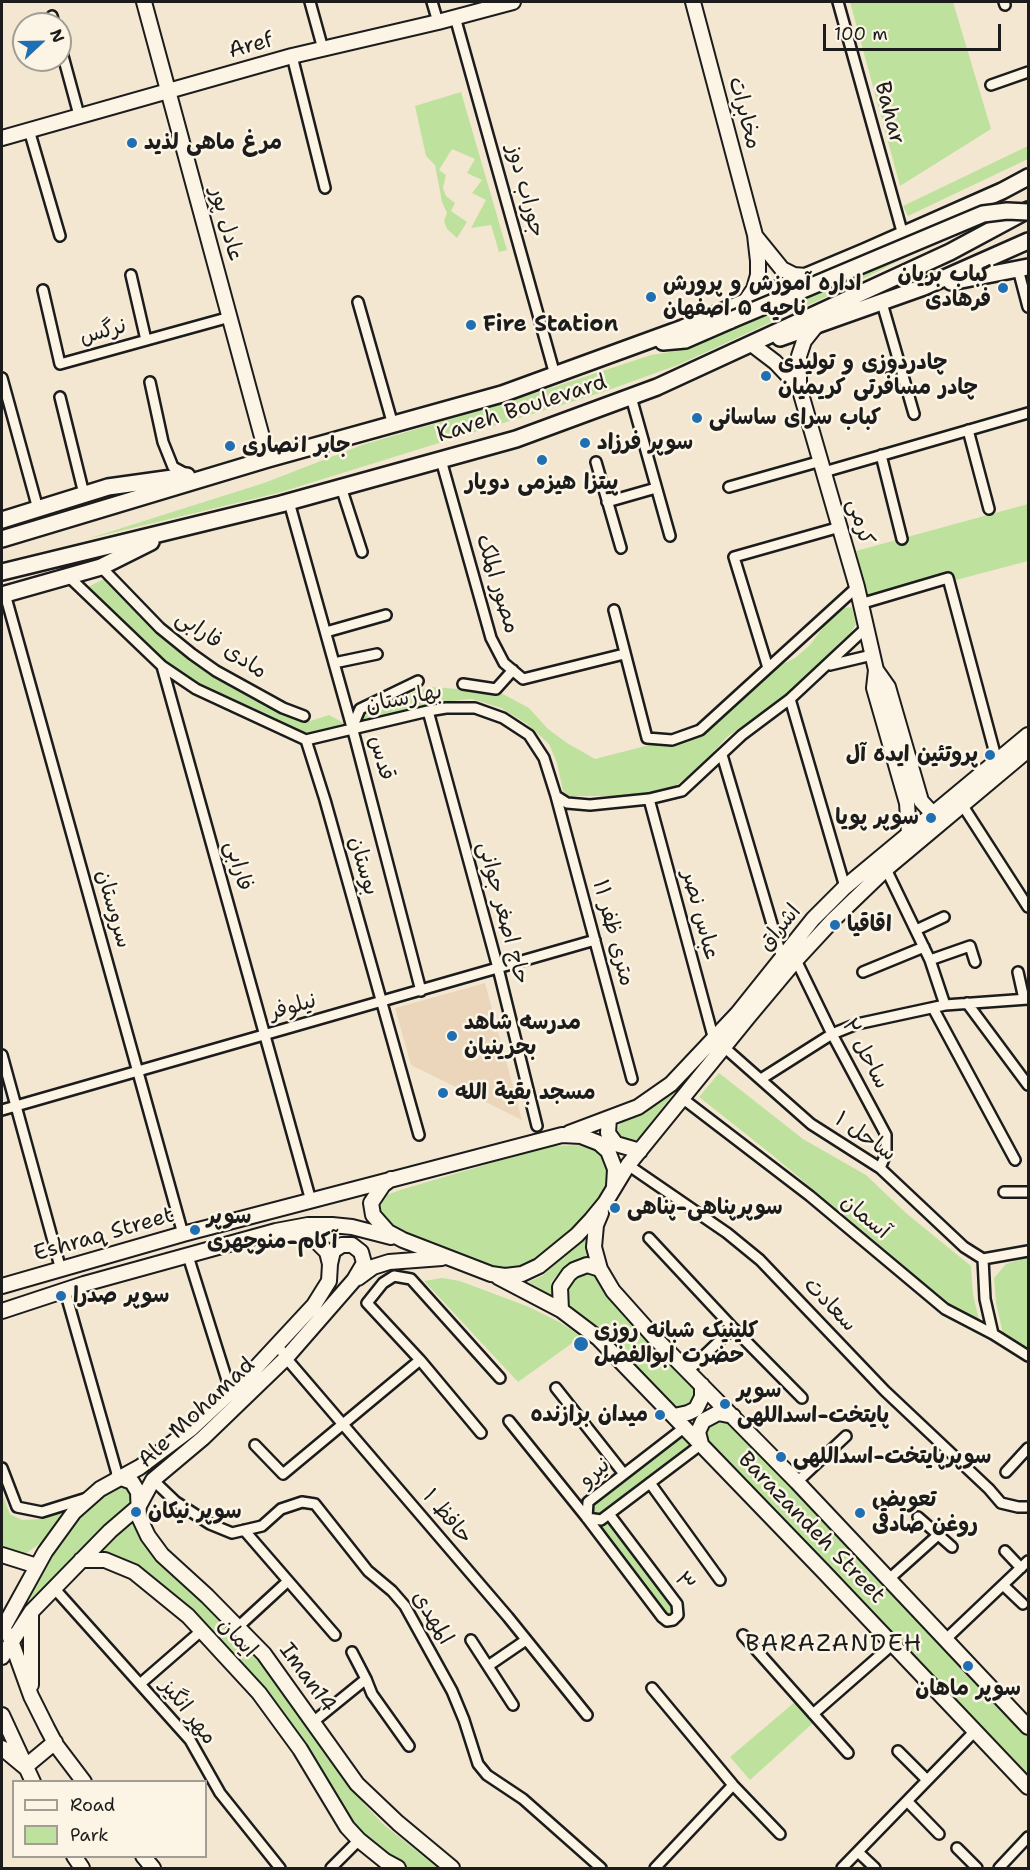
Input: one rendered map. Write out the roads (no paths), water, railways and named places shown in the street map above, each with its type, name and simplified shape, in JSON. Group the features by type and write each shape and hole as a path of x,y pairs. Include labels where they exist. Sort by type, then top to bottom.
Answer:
{"main road":[{"name":"عادل پور","path":"144,2 268,459"},
{"name":"Aref","path":"2,138 292,56 513,2"},
{"name":"مخابرات","path":"693,2 755,235"},
{"name":"Kaveh Boulevard","path":"2,539 268,459 502,394 683,328 1002,192 1029,177"},
{"path":"642,344 685,340 983,214 1029,211"},
{"name":"Kaveh Boulevard","path":"2,572 289,502 516,439 631,397 723,356 812,321 1029,211"},
{"path":"755,235 782,269 794,275 806,276"},
{"path":"745,302 754,289 758,275 755,235"},
{"path":"723,356 754,346 812,321 882,303 1029,241"},
{"path":"924,287 1023,268"},
{"name":"کرمی","path":"812,321 799,356 799,387 840,527 876,670 888,687 921,801 933,814"},
{"name":"کرمی","path":"754,346 775,362 799,387"},
{"path":"2,520 108,487 235,469"},
{"path":"3,594 101,567 172,531"},
{"name":"کرمی","path":"876,670 874,688 907,803 909,834"},
{"name":"اشراق","path":"614,1188 628,1165 682,1098 719,1044 813,919 845,887 1029,735"},
{"name":"اشراق","path":"562,1135 638,1107 671,1084 719,1044 796,960 886,868 1029,750"},
{"path":"609,1118 608,1133 616,1144 640,1151"},
{"path":"562,1135 581,1136 598,1143 608,1151 615,1169 614,1188 605,1203 577,1235 538,1266 522,1274 505,1276 491,1274 403,1240 388,1232 373,1215 371,1203 383,1185 391,1179 562,1135"},
{"name":"Eshraq Street","path":"2,1286 183,1234 391,1179"},
{"name":"Barazandeh Street","path":"605,1203 596,1225 594,1247 600,1269 613,1291 946,1639 1026,1719"},
{"name":"Eshraq Street","path":"2,1311 276,1231 308,1225 352,1227 403,1240"},
{"path":"276,1231 293,1232 308,1237 327,1252 330,1264"},
{"path":"330,1264 333,1251 342,1245 352,1245 361,1252 364,1263 354,1280"},
{"path":"354,1280 373,1267 389,1262 450,1258"},
{"name":"Ale Mohamad","path":"2,1623 70,1518 89,1498 118,1477 140,1467 200,1422 231,1392 314,1305 329,1281 330,1264"},
{"path":"561,1310 560,1287 569,1274 587,1265 600,1269"},
{"name":"Barazandeh Street","path":"491,1274 561,1310 598,1338 685,1427 698,1446 893,1644 1029,1787"},
{"name":"Ale Mohamad","path":"2,1657 31,1612 110,1531 139,1506 153,1480 235,1408 286,1358 354,1280"},
{"path":"674,1416 696,1409 702,1397 702,1385"},
{"path":"698,1446 698,1432 703,1422 718,1413 733,1416"},
{"path":"140,1467 153,1480"},
{"name":"Iman14","path":"118,1477 132,1482 138,1492 139,1517 148,1536 162,1555 264,1654 357,1784 452,1869"},
{"path":"2,1556 37,1566"},
{"name":"ایمان","path":"81,1560 105,1560 134,1572 188,1616 259,1693 300,1749 347,1827 381,1865 398,1869"},
{"path":"31,1696 31,1612 2,1623 31,1696 55,1742 83,1780"},
{"path":"2,1715 32,1780"},
{"path":"25,1767 55,1742"},
{"path":"2,1748 25,1767"}],"street":[{"path":"310,2 323,49"},
{"path":"432,2 438,22"},
{"name":"Bahar","path":"838,2 903,235"},
{"name":"جوراب دوز","path":"455,17 555,375"},
{"path":"292,56 325,188"},
{"path":"67,72 79,115"},
{"path":"991,85 1029,72"},
{"path":"28,130 60,236"},
{"path":"1023,268 1029,307"},
{"path":"131,276 146,340"},
{"name":"نرگس","path":"43,290 60,364 230,317"},
{"path":"358,302 393,425"},
{"path":"882,303 914,414"},
{"path":"2,378 5,407 38,509"},
{"path":"150,382 163,442 173,467 189,475"},
{"path":"60,397 84,494"},
{"path":"631,397 670,536"},
{"path":"729,487 881,454 1029,413"},
{"path":"968,430 989,509"},
{"path":"881,454 902,539"},
{"name":"مصور الملک","path":"441,460 491,638 504,663 513,670"},
{"path":"596,462 621,548"},
{"path":"341,488 362,552"},
{"path":"607,502 656,488"},
{"name":"قدس","path":"289,502 352,728 421,991"},
{"path":"768,668 734,556 840,527"},
{"name":"مادی فارابی","path":"101,567 160,628 192,654 216,671 274,703 304,716"},
{"path":"68,576 162,666 196,689 306,740"},
{"path":"860,604 948,578 997,761"},
{"path":"614,610 647,738 672,740 700,730 856,587"},
{"name":"سروستان","path":"3,594 183,1234"},
{"path":"326,632 386,615"},
{"path":"556,796 567,803 590,805 649,799 682,791 742,735 790,699 866,628"},
{"path":"334,663 377,654"},
{"path":"463,684 496,689 513,670 523,679 624,654"},
{"path":"828,665 872,655"},
{"name":"فارابی","path":"162,666 311,1201"},
{"path":"352,728 360,709 418,681"},
{"path":"790,699 845,887"},
{"name":"بهارستان","path":"306,740 428,711 447,708 476,708 503,718 529,735 544,758 556,796"},
{"name":"حاج اصغر جوانی","path":"428,711 498,968 537,1126"},
{"name":"بوستان","path":"306,740 419,1136"},
{"path":"722,755 782,958"},
{"name":"۱۱ متری ظفر","path":"556,796 632,1079"},
{"name":"عباس نصر","path":"649,799 719,1044"},
{"path":"963,806 1029,908"},
{"path":"886,868 930,960 945,1005"},
{"path":"916,930 944,917"},
{"name":"نیلوفر","path":"2,1110 594,940"},
{"path":"930,960 970,946 975,962"},
{"path":"863,972 924,947"},
{"name":"ساحل ۲","path":"796,960 832,1034 886,1135 886,1154 880,1168"},
{"path":"762,1079 832,1034 857,1024 945,1005 1026,999 1018,972"},
{"path":"966,1003 1029,1085"},
{"path":"933,1008 1015,1160"},
{"name":"ساحل ۱","path":"719,1044 762,1079 811,1124 880,1168 963,1247 983,1259"},
{"path":"2,1055 61,1270"},
{"name":"آسمان","path":"682,1098 810,1196 945,1309 1029,1356"},
{"name":"سعادت","path":"628,1165 727,1233 760,1260 885,1391 1001,1503 1029,1507"},
{"path":"1004,1192 1029,1192"},
{"path":"649,1238 802,1398"},
{"path":"993,1334 985,1299 983,1259 1029,1251"},
{"path":"188,1256 235,1408"},
{"path":"481,1433 420,1360 368,1303 382,1283 394,1276 411,1279 500,1378"},
{"path":"65,1291 118,1477"},
{"path":"688,1371 733,1328"},
{"name":"حافظ ۱","path":"278,1344 286,1358 587,1715"},
{"path":"255,1445 283,1474 420,1360"},
{"path":"556,1388 624,1474"},
{"path":"509,1420 587,1518"},
{"name":"نیرو","path":"685,1427 588,1502 587,1518 601,1520 698,1446"},
{"path":"797,1482 846,1436"},
{"path":"1006,1472 1029,1448"},
{"path":"2,1468 17,1507 42,1512 89,1498"},
{"path":"153,1480 176,1502 210,1524 232,1533 244,1530 335,1635"},
{"path":"650,1483 720,1580"},
{"name":"المهدی","path":"244,1530 262,1526 281,1509 302,1502 315,1504 368,1571 392,1591 405,1606 452,1691 478,1764 487,1775 523,1799 601,1869"},
{"name":"۳","path":"587,1518 662,1617 666,1621 673,1620 678,1615 677,1604 609,1514"},
{"path":"918,1517 952,1547"},
{"path":"889,1579 938,1535"},
{"path":"946,1639 1025,1565 1005,1551"},
{"path":"238,1627 288,1581"},
{"path":"1003,1585 1023,1604"},
{"name":"مهر انگیز","path":"54,1588 190,1740 220,1792 280,1869"},
{"path":"140,1684 201,1631"},
{"path":"743,1635 848,1753"},
{"path":"488,1666 526,1640"},
{"path":"471,1641 513,1706"},
{"path":"813,1714 893,1644"},
{"path":"352,1652 372,1694 409,1746"},
{"path":"313,1722 366,1678"},
{"path":"652,1688 733,1785 780,1834"},
{"path":"842,1869 975,1731"},
{"path":"898,1751 927,1780"},
{"path":"654,1869 733,1785"},
{"path":"907,1801 939,1834"},
{"path":"999,1869 1029,1837"},
{"path":"332,1869 359,1840"},
{"path":"957,1848 977,1869"},
{"path":"858,1852 875,1869"}],"place":[{"name":"مرغ ماهی لذید","path":"132,143"},
{"name":"کباب بریان فرهادی","path":"1003,288"},
{"name":"اداره آموزش و پرورش ناحیه ۵ اصفهان","path":"651,297"},
{"name":"Fire Station","path":"471,325"},
{"name":"چادردوزی و تولیدی چادر مسافرتی کریمیان","path":"766,376"},
{"name":"کباب سرای ساسانی","path":"697,418"},
{"name":"سوپر فرزاد","path":"585,443"},
{"name":"جابر انصاری","path":"230,446"},
{"name":"پیتزا هیزمی دویار","path":"542,460"},
{"name":"پروتئین ایده آل","path":"990,755"},
{"name":"سوپر پویا","path":"931,818"},
{"name":"اقاقیا","path":"835,925"},
{"name":"مدرسه شاهد بحرینیان","path":"452,1036"},
{"name":"مسجد بقیة الله","path":"443,1093"},
{"name":"سوپرپناهی-پناهی","path":"615,1208"},
{"name":"سوپر آکام-منوچهری","path":"195,1230"},
{"name":"سوپر صدرا","path":"61,1296"},
{"name":"کلینیک شبانه روزی حضرت ابوالفضل","path":"581,1344"},
{"name":"سوپر پایتخت-اسداللهی","path":"725,1404"},
{"name":"میدان برازنده","path":"660,1415"},
{"name":"سوپرپایتخت-اسداللهی","path":"781,1457"},
{"name":"سوپر نیکان","path":"136,1512"},
{"name":"تعویض روغن صادقی","path":"860,1513"},
{"name":"سوپر ماهان","path":"968,1666"}],"district":[{"name":"BARAZANDEH","path":"834,1645"}]}
